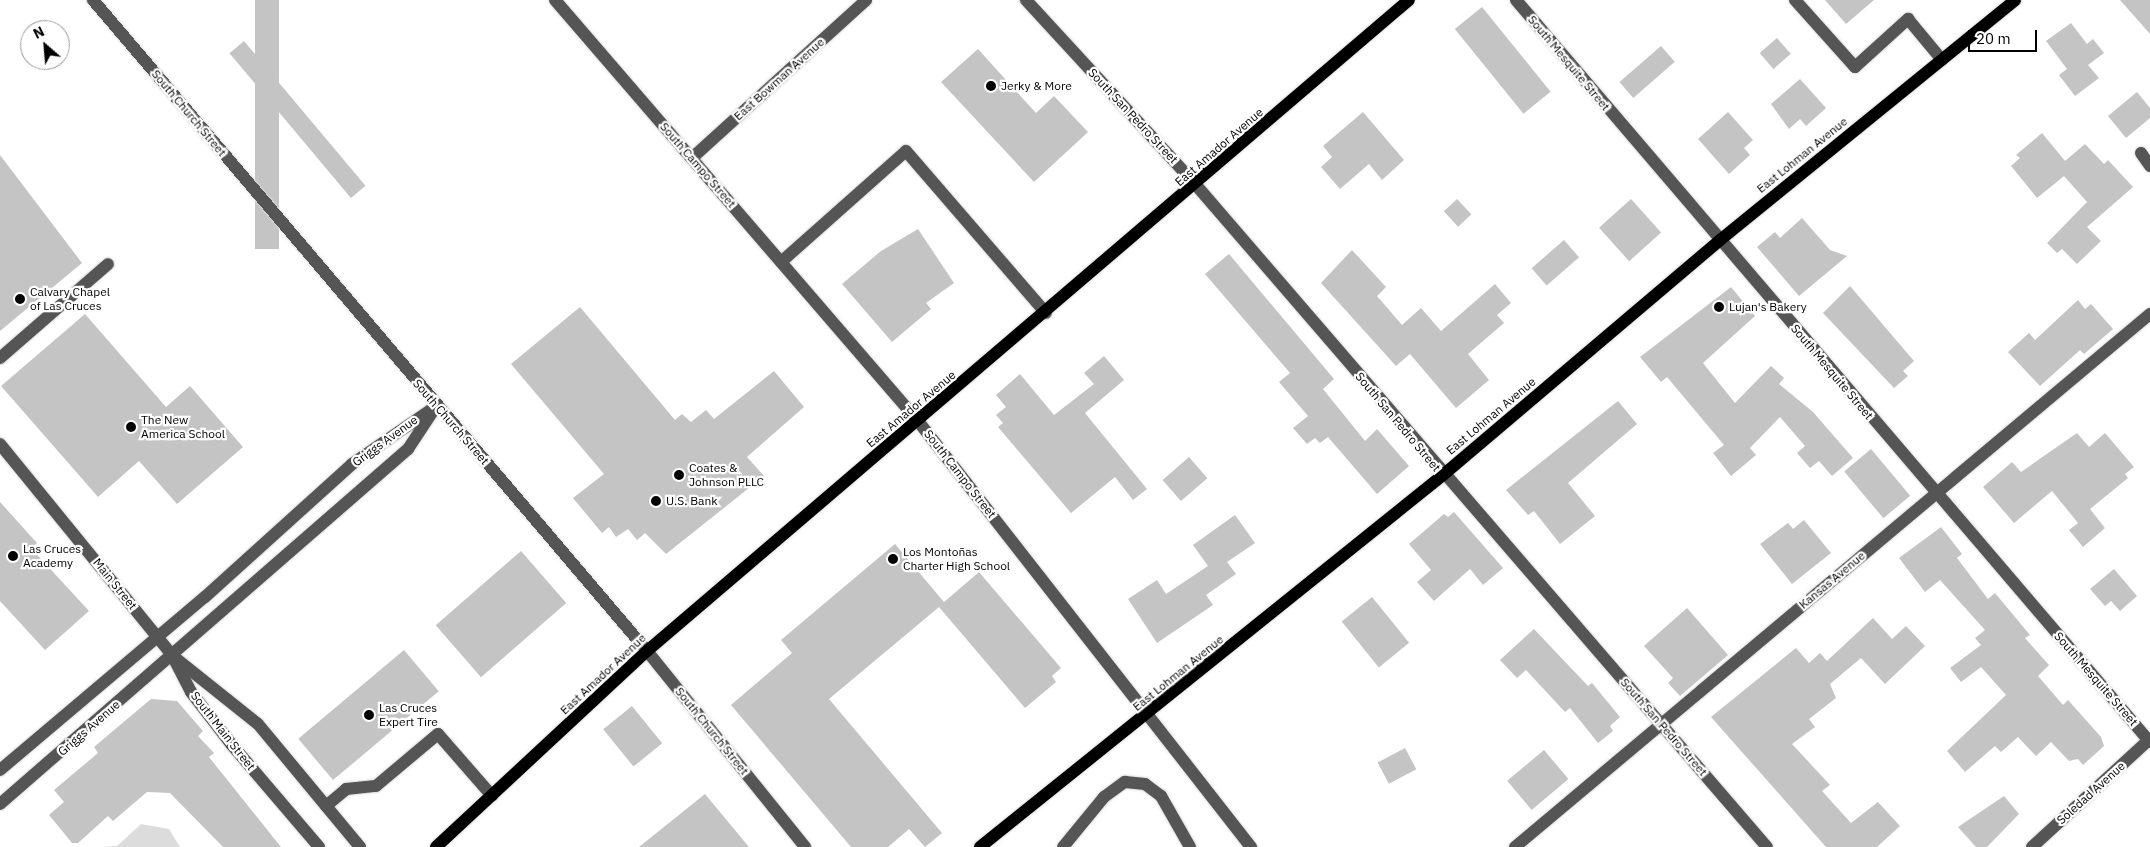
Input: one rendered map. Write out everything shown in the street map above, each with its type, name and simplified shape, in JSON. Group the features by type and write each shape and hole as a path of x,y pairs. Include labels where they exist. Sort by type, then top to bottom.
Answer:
{"main road":[{"name":"East Amador Avenue","path":"436,847 647,651 1196,185 1409,0"},
{"name":"East Lohman Avenue","path":"980,847 1150,714 1443,475 1720,240 2012,1"}],"street":[{"name":"South Church Street","path":"93,0 647,651 805,847"},
{"name":"South Campo Street","path":"556,0 918,421 1150,714 1251,847"},
{"name":"East Bowman Avenue","path":"692,158 866,0"},
{"name":"South San Pedro Street","path":"1026,0 1196,185 1443,475 1662,724 1767,847"},
{"name":"South Mesquite Street","path":"1516,0 1935,493 2150,740"},
{"path":"1795,0 1855,67 1908,19 1942,60"},
{"path":"781,262 906,151 1046,313"},
{"path":"2141,153 2150,166"},
{"path":"0,358 108,264"},
{"name":"Kansas Avenue","path":"1515,847 2150,314"},
{"name":"Griggs Avenue","path":"0,770 158,637 352,464 437,405"},
{"name":"Griggs Avenue","path":"0,804 408,449 437,405"},
{"name":"Main Street","path":"0,444 172,655"},
{"name":"South Main Street","path":"172,655 258,724 360,847"},
{"name":"South Main Street","path":"172,655 191,692 319,847"},
{"path":"326,806 346,789 376,786 438,734 492,796"},
{"name":"Soledad Avenue","path":"2032,847 2150,740"},
{"path":"1063,847 1104,797 1125,782 1145,784 1161,796 1190,847"}],"shaded area":[{"path":"141,824 169,829 180,847 102,847 117,846"}],"building":[{"path":"255,0 279,0 279,249 255,249"},
{"path":"1825,0 1874,0 1846,24"},
{"path":"2120,0 2150,0 2150,34"},
{"path":"1482,7 1551,92 1523,114 1455,29"},
{"path":"2071,23 2087,44 2093,39 2104,53 2088,65 2099,78 2075,96 2059,75 2067,69 2046,41"},
{"path":"1777,38 1791,54 1773,69 1760,53"},
{"path":"244,41 365,186 351,198 229,53"},
{"path":"1661,46 1675,62 1633,98 1619,82"},
{"path":"978,49 1036,113 1054,96 1088,132 1034,182 941,82"},
{"path":"1800,79 1826,108 1806,126 1800,119 1789,129 1771,104"},
{"path":"2137,92 2150,108 2150,118 2126,138 2108,116"},
{"path":"1363,112 1404,160 1382,180 1369,164 1340,189 1321,167 1332,157 1323,146"},
{"path":"1728,112 1753,140 1744,148 1750,155 1729,174 1698,139"},
{"path":"2042,133 2065,161 2085,144 2104,164 2108,160 2133,187 2087,227 2101,241 2077,264 2062,249 2057,253 2047,243 2087,202 2064,176 2037,198 2011,166 2020,158 2016,155"},
{"path":"0,155 82,263 0,331"},
{"path":"1457,199 1471,214 1458,227 1444,211"},
{"path":"1631,199 1661,232 1629,261 1599,228"},
{"path":"1802,218 1830,250 1847,256 1799,296 1757,247 1775,232 1780,238"},
{"path":"918,229 954,283 926,303 931,309 892,342 842,284 881,251"},
{"path":"1564,240 1579,257 1547,286 1532,268"},
{"path":"1352,250 1386,287 1377,296 1402,325 1421,308 1441,331 1495,284 1511,303 1497,315 1504,323 1468,354 1489,380 1456,408 1410,354 1396,366 1321,283"},
{"path":"1229,254 1334,379 1323,389 1365,441 1377,429 1409,466 1377,494 1328,437 1320,443 1315,438 1307,444 1293,428 1308,416 1279,382 1290,373 1205,274"},
{"path":"1850,286 1914,361 1903,371 1908,376 1894,388 1823,313"},
{"path":"1731,287 1755,316 1703,363 1735,403 1771,366 1784,378 1779,384 1813,412 1853,458 1832,476 1819,461 1810,468 1797,453 1805,446 1780,417 1750,448 1756,455 1731,476 1713,453 1724,445 1667,377 1661,382 1640,357"},
{"path":"2078,300 2085,309 2091,304 2113,329 2084,354 2080,350 2040,386 2008,352 2029,333 2035,340"},
{"path":"580,307 675,420 682,414 691,422 706,410 714,419 774,371 804,407 747,457 764,476 666,554 645,533 637,540 628,529 616,537 609,527 602,533 573,498 604,474 511,364"},
{"name":"The New America School","path":"85,314 166,407 190,386 243,447 177,504 139,461 98,497 1,386"},
{"path":"1104,356 1124,380 1085,413 1147,489 1133,500 1115,477 1071,513 998,427 1003,423 996,415 1006,407 996,395 1020,374 1054,415 1094,384 1084,373"},
{"path":"1618,401 1637,424 1568,483 1595,516 1560,544 1534,511 1528,515 1506,490"},
{"path":"2077,433 2089,447 2105,433 2134,467 2125,474 2128,478 2090,509 2105,528 2083,547 2069,530 2078,523 2052,491 2014,523 1983,487 2012,462 2021,472"},
{"path":"1871,449 1910,496 1883,518 1844,471"},
{"path":"1189,457 1207,478 1181,501 1163,480"},
{"path":"0,502 37,543 31,548 89,611 45,650 0,601"},
{"path":"1454,512 1503,568 1483,585 1470,569 1434,601 1417,582 1431,570 1409,544 1444,514 1448,517"},
{"path":"1235,515 1255,543 1227,562 1236,574 1206,595 1213,605 1157,643 1128,599 1157,580 1166,594 1208,566 1193,545"},
{"path":"1804,520 1831,553 1792,584 1760,544 1788,523 1793,529"},
{"path":"1941,527 1962,554 1957,558 1988,599 1995,593 2030,635 2025,638 2049,665 2038,676 2063,705 2068,700 2101,737 2104,746 2083,765 2078,759 2069,761 2051,742 2036,756 2018,737 2001,752 1995,746 1965,772 1947,751 2006,695 1981,667 1961,682 1950,668 1981,645 1975,638 1985,630 1940,580 1925,592 1899,558"},
{"path":"895,544 944,602 979,572 1061,668 1052,676 1056,682 1025,708 939,607 829,699 942,833 925,847 909,829 888,847 851,847 731,705 792,653 781,640"},
{"path":"521,551 566,603 481,677 436,625"},
{"path":"2114,569 2137,596 2120,611 2111,601 2105,606 2090,589"},
{"path":"1372,597 1409,643 1379,667 1342,622"},
{"path":"1687,608 1728,655 1680,696 1668,683 1673,678 1644,646"},
{"path":"1873,618 1892,639 1906,626 1925,646 1885,684 1861,658 1830,684 1836,698 1809,719 1815,727 1792,744 1830,785 1822,791 1851,823 1878,802 1900,826 1877,847 1826,847 1711,717 1796,648 1809,663 1820,653 1827,661"},
{"path":"1534,629 1588,686 1592,683 1620,717 1610,726 1613,731 1598,743 1570,708 1565,712 1526,670 1517,678 1500,660"},
{"name":"Las Cruces Expert Tire","path":"404,650 439,691 333,780 298,739"},
{"path":"151,699 177,701 203,731 198,736 214,753 209,757 281,847 223,847 170,793 147,792 113,821 108,816 78,843 72,843 49,815 64,802 54,790 98,753 94,747"},
{"path":"632,706 662,743 633,767 603,729"},
{"path":"1405,748 1416,769 1389,784 1378,763"},
{"path":"1544,750 1568,779 1532,810 1507,781"},
{"path":"705,794 749,847 639,847"},
{"path":"2004,796 2019,814 1987,847 1976,847 1958,827"}],"place":[{"name":"Jerky & More","path":"991,86"},
{"name":"Calvary Chapel of Las Cruces","path":"20,299"},
{"name":"Lujan's Bakery","path":"1719,307"},
{"name":"The New America School","path":"131,427"},
{"name":"Coates & Johnson PLLC","path":"679,475"},
{"name":"U.S. Bank","path":"656,501"},
{"name":"Las Cruces Academy","path":"13,556"},
{"name":"Los Montoñas Charter High School","path":"893,559"},
{"name":"Las Cruces Expert Tire","path":"369,715"}]}
